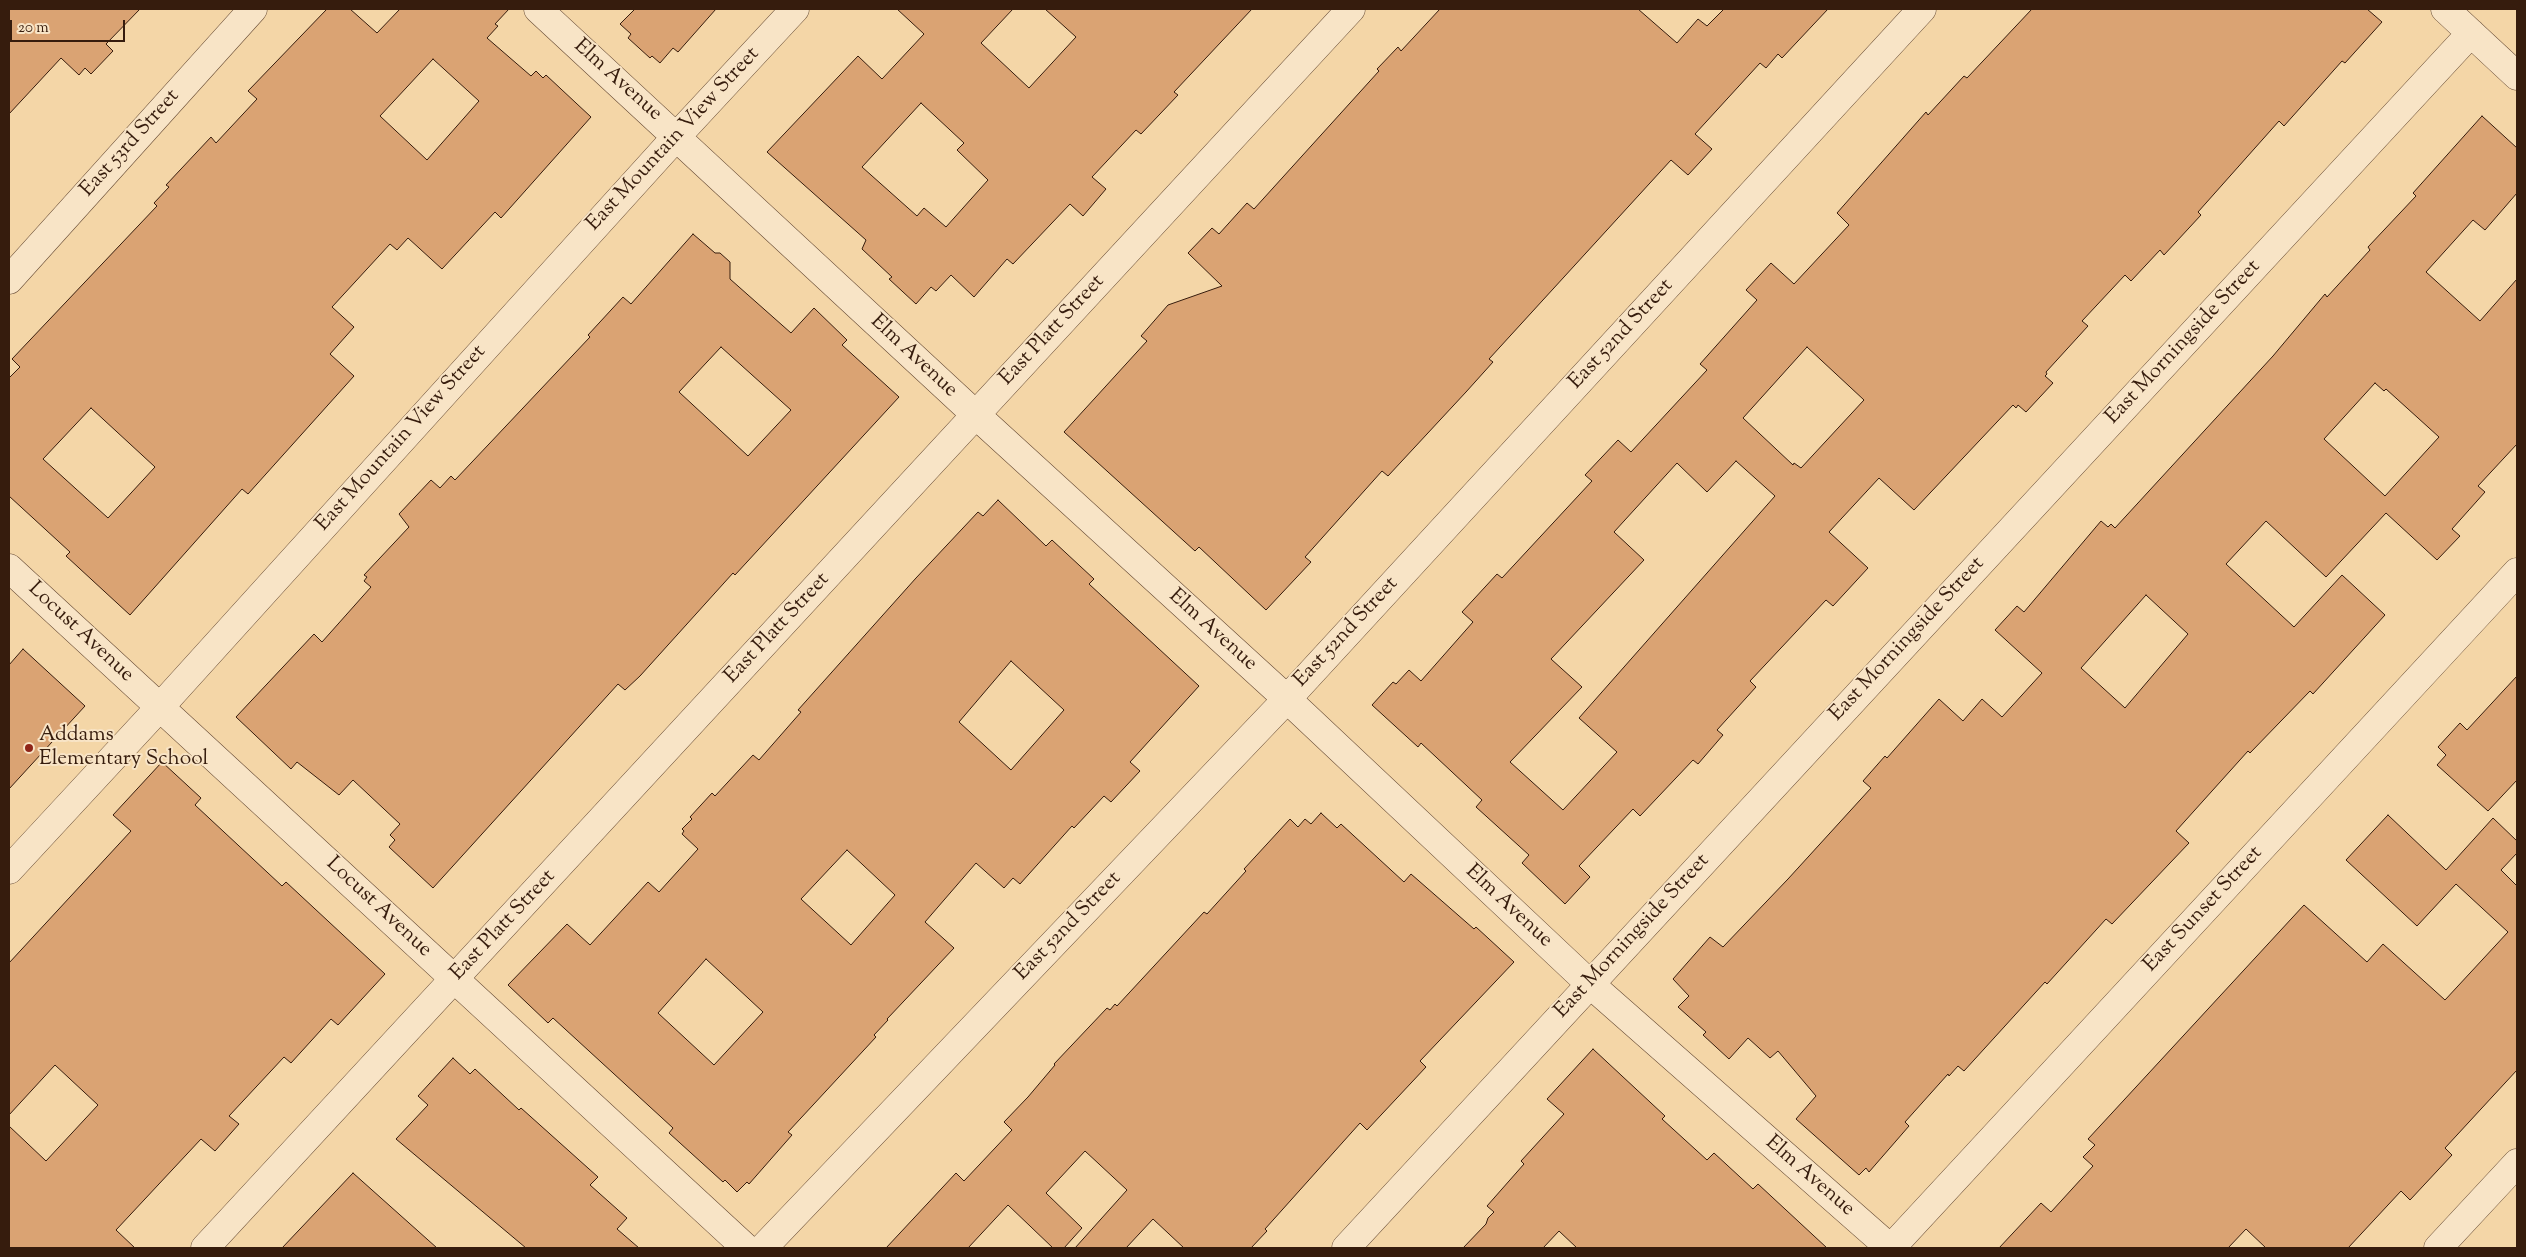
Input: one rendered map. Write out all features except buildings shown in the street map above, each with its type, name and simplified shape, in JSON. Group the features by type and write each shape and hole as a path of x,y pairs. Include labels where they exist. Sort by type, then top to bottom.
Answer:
{"street":[{"name":"East 53rd Street","path":"9,280 253,9"},
{"name":"Elm Avenue","path":"538,9 1286,699 1590,984 1890,1248"},
{"name":"East Mountain View Street","path":"9,870 160,707 677,136 795,9"},
{"name":"East Platt Street","path":"205,1248 1351,9"},
{"name":"East 52nd Street","path":"763,1248 1286,699 1922,9"},
{"path":"2445,9 2517,76"},
{"name":"East Morningside Street","path":"1346,1248 2471,33"},
{"name":"Locust Avenue","path":"9,568 746,1248"},
{"name":"East Sunset Street","path":"1890,1248 2517,572"},
{"path":"2438,1248 2517,1163"}],"place":[{"name":"Addams Elementary School","path":"29,748"}]}
